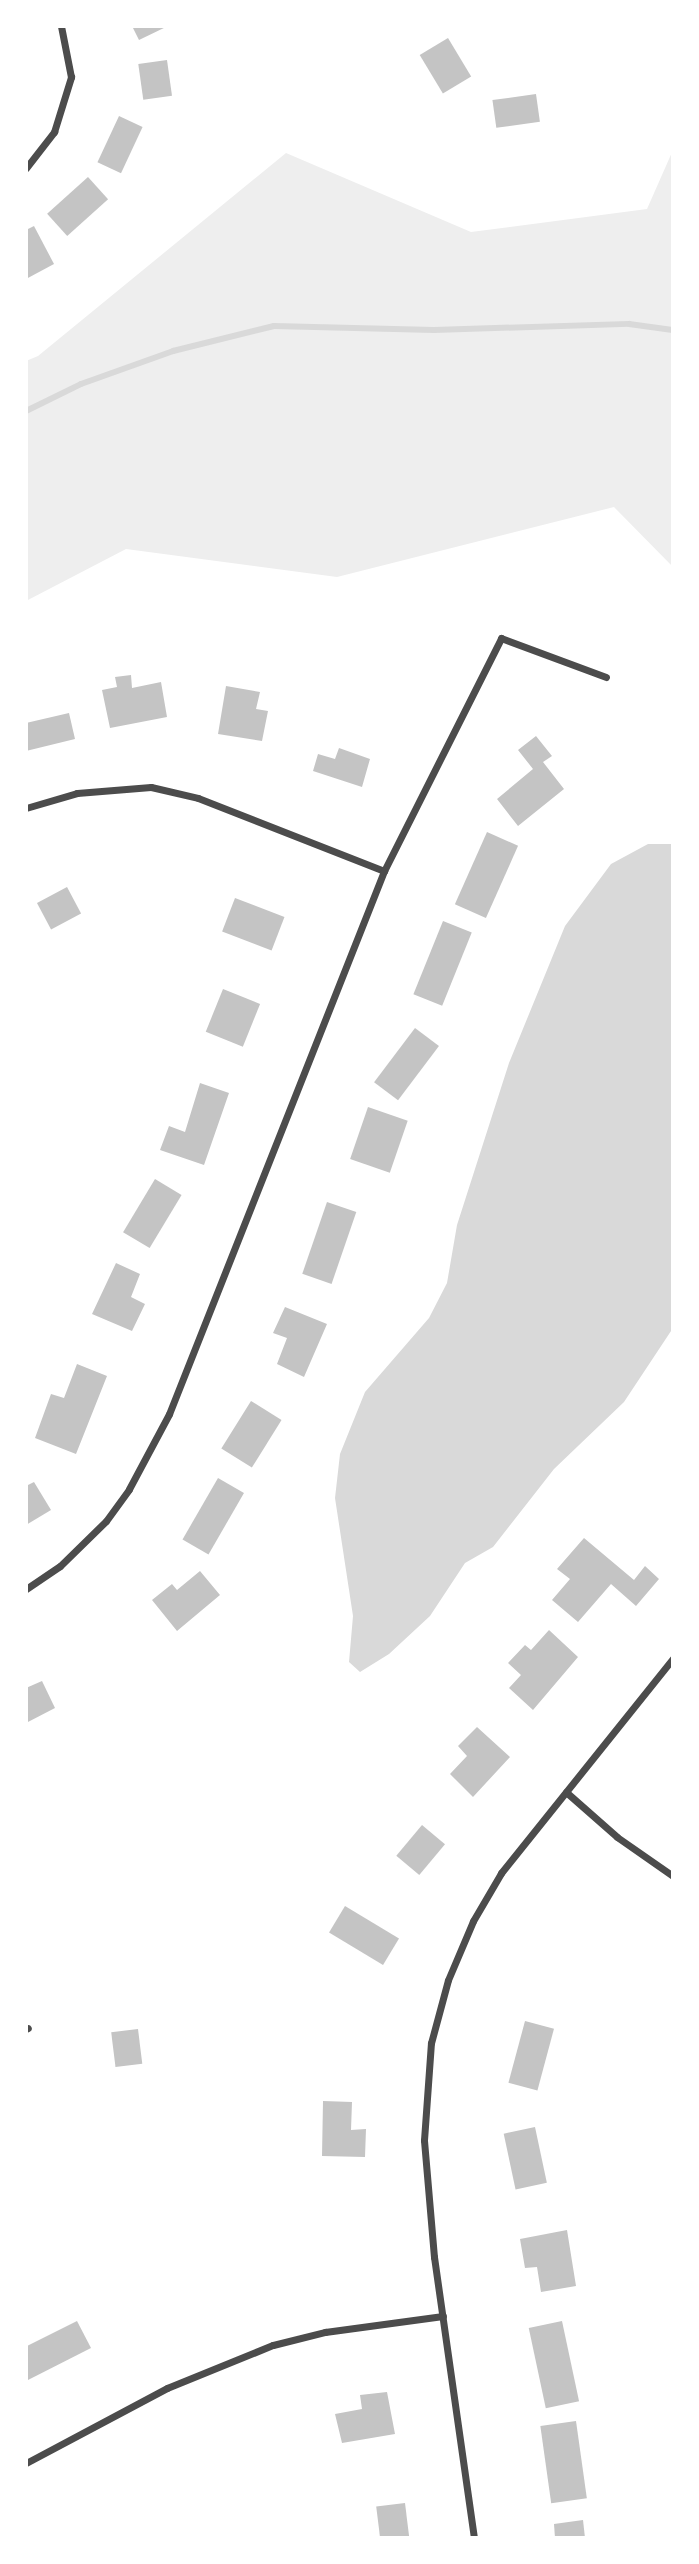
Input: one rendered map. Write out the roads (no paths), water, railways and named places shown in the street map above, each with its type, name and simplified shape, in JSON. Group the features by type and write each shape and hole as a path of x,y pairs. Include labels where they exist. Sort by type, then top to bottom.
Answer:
{"street":[{"path":"26,168 54,132 71,77 61,26"},
{"path":"26,1589 60,1566 106,1521 169,1413 384,871 501,638 606,677"},
{"path":"26,808 77,793 151,787 198,798 384,871"},
{"path":"474,2538 443,2316 424,2140 431,2043 448,1980 473,1921 501,1873 673,1658"},
{"path":"566,1791 617,1837 673,1876"},
{"path":"26,2463 167,2389 261,2349 325,2332 443,2316"}],"waterway":[{"path":"26,411 81,384 173,351 274,326 434,330 629,324 673,330"}]}
